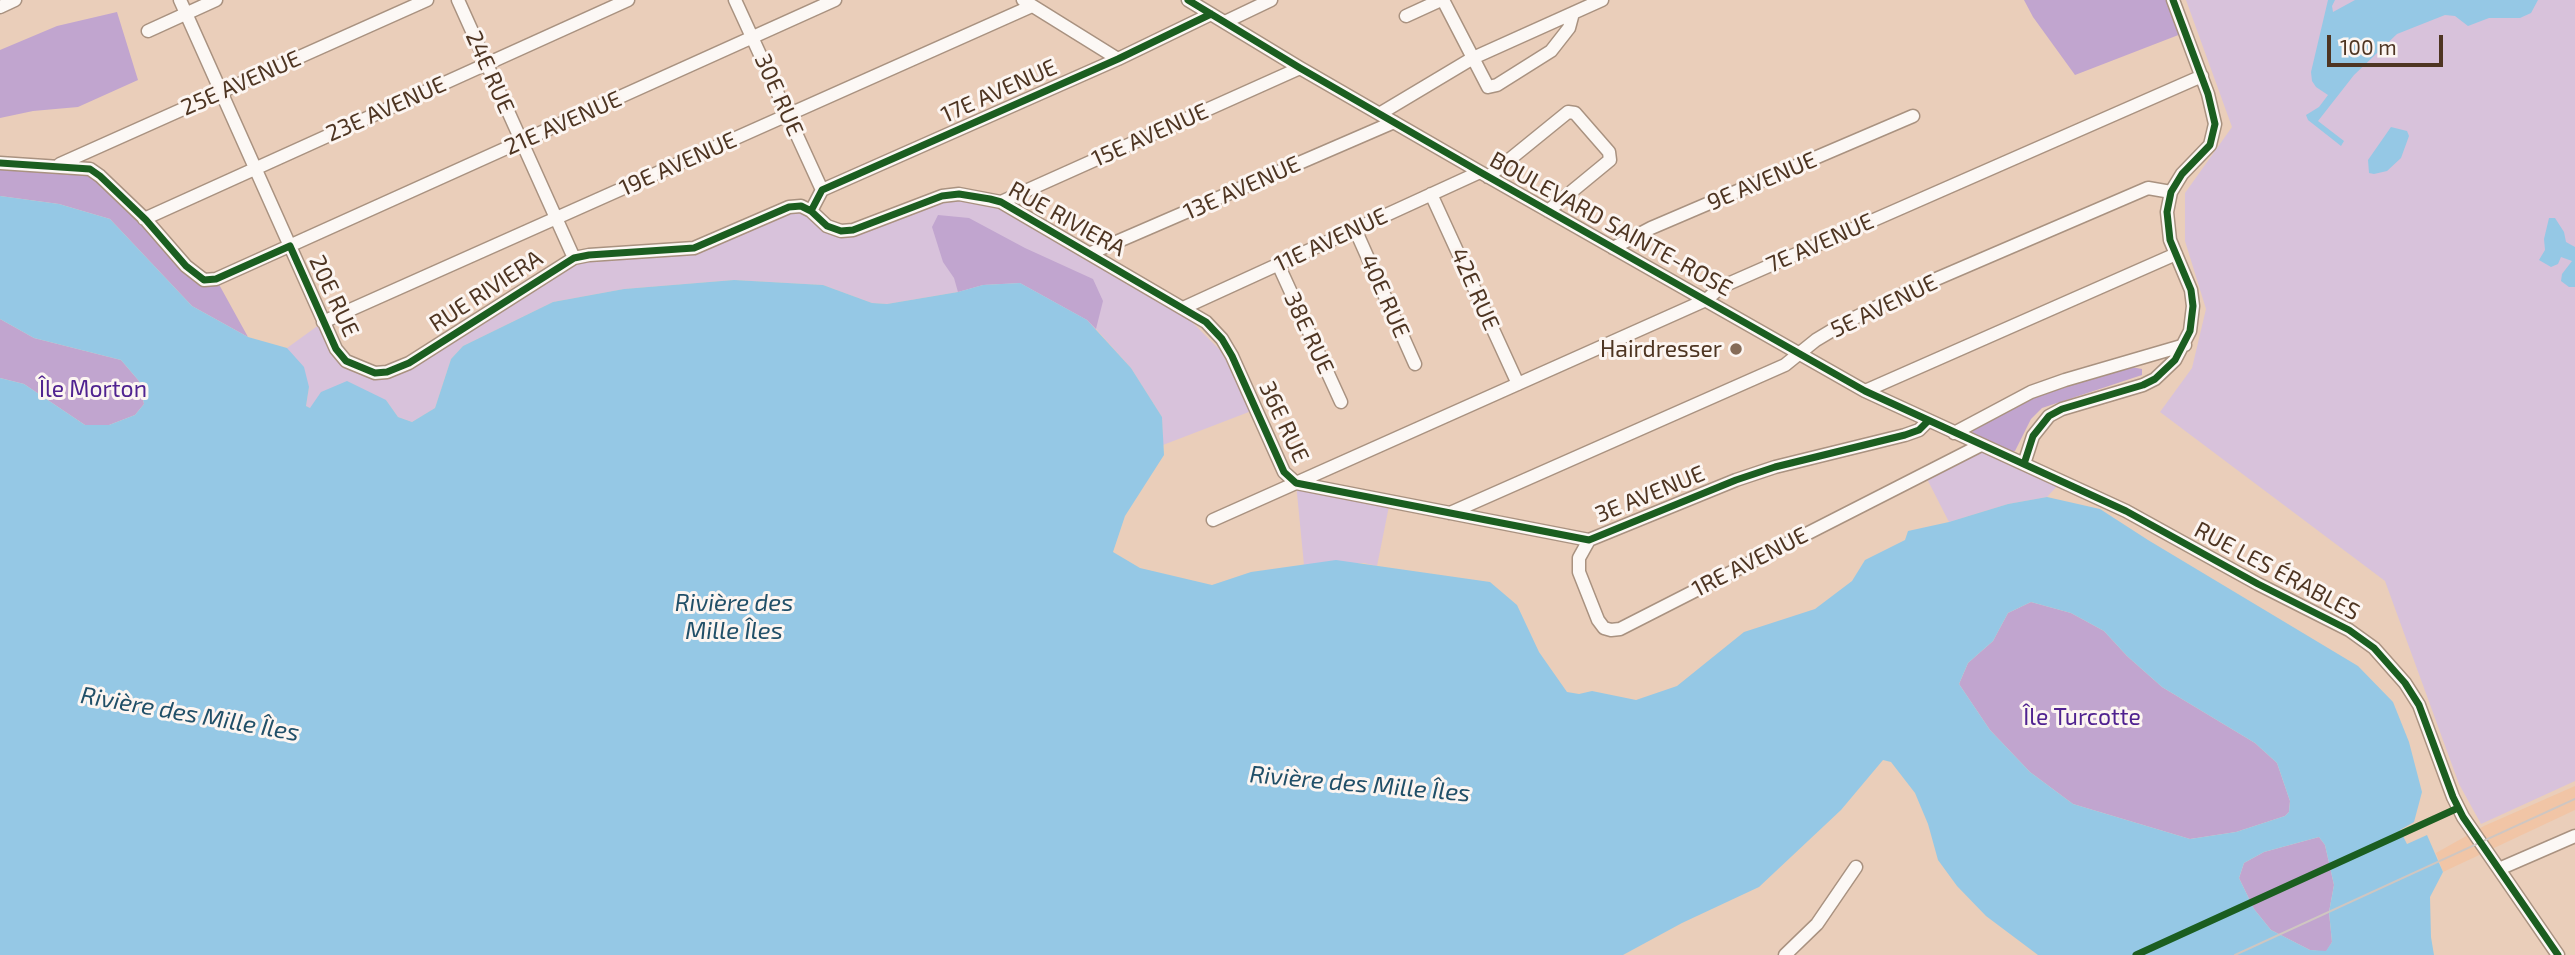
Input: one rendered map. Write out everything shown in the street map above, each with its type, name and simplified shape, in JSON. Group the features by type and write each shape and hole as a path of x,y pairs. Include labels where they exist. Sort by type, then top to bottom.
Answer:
{"street":[{"path":"0,6 15,0"},
{"name":"20E RUE","path":"180,0 323,322 336,349 346,361"},
{"path":"148,31 216,0"},
{"name":"25E AVENUE","path":"55,166 427,0"},
{"name":"24E RUE","path":"458,0 574,258"},
{"name":"23E AVENUE","path":"145,219 628,0"},
{"name":"30E RUE","path":"735,0 822,190"},
{"name":"21E AVENUE","path":"290,246 835,0"},
{"name":"BOULEVARD SAINTE-ROSE","path":"1188,0 1300,68 1865,391 2024,464"},
{"path":"1225,22 1271,0"},
{"path":"1406,16 1442,0 1488,87 1497,85 1551,51 1569,28 1573,13"},
{"path":"1381,113 1473,58 1601,0"},
{"path":"2024,464 2033,436 2049,416 2062,409 2155,379 2175,360 2190,331 2193,306 2187,279 2167,226 2167,212 2171,192 2182,174 2210,145 2215,124 2202,76 2173,0"},
{"path":"1028,3 1118,59"},
{"name":"19E AVENUE","path":"323,322 788,115 1028,3"},
{"name":"17E AVENUE","path":"822,190 1118,59 1211,14"},
{"name":"15E AVENUE","path":"1001,202 1300,68"},
{"name":"7E AVENUE","path":"1213,520 1706,300 1721,287 2202,76"},
{"name":"11E AVENUE","path":"1183,308 1432,194 1484,174 1568,112 1575,113 1609,152 1610,160 1548,211"},
{"name":"9E AVENUE","path":"1613,248 1651,228 1913,116"},
{"name":"13E AVENUE","path":"1091,253 1394,122"},
{"path":"0,163 90,169 145,219 186,265 204,280 216,279 290,246"},
{"name":"5E AVENUE","path":"1450,513 1784,365 1815,340 1920,286 2148,188 2171,192"},
{"path":"811,211 822,190"},
{"name":"RUE RIVIERA","path":"346,361 375,373 401,368 574,258 694,248 789,207 801,206 811,211 827,226 853,230 942,196 959,194 1001,202 1206,322 1222,339 1240,374"},
{"name":"42E RUE","path":"1432,194 1518,384"},
{"name":"40E RUE","path":"1355,229 1415,364"},
{"path":"1865,391 2176,254"},
{"name":"38E RUE","path":"1278,264 1341,402"},
{"path":"1954,433 2031,393 2065,380 2185,345"},
{"path":"2147,356 2155,379"},
{"name":"36E RUE","path":"1240,374 1284,472 1296,483"},
{"name":"3E AVENUE","path":"1296,483 1589,540 1736,480 1775,467 1905,435 1919,430 1928,421"},
{"name":"1RE AVENUE","path":"1589,540 1579,558 1578,572 1598,620 1604,628 1620,629 1980,445"},
{"name":"RUE LES ÉRABLES","path":"2024,464 2126,511 2258,584 2349,630 2374,648 2391,664 2419,705 2458,808 2558,955"},
{"path":"2499,869 2575,836"},
{"path":"1785,955 1817,924 1856,867"}],"shaded area":[{"path":"2186,0 2575,0 2575,781 2481,824 2459,784 2385,581 2160,412 2192,368 2206,309 2185,241 2185,193 2232,127"},
{"path":"977,198 1001,207 1179,309 1222,352 1254,410 1163,445 1162,417 1131,368 1087,320 1020,283 983,285 887,304 872,303 823,285 734,280 624,289 553,302 463,346 451,359 435,408 412,422 398,417 386,400 310,408 306,406 309,387 287,348 323,322 346,361 387,372 575,258 687,248 790,204 841,231 935,201"},
{"path":"1981,445 2060,483 2047,497 2008,504 1949,522 1924,473"},
{"path":"1296,483 1390,501 1377,566 1364,563 1304,565"},
{"path":"2575,786 2575,810 2443,872 2436,853 2484,826"}],"green space":[{"path":"2024,0 2168,0 2181,34 2075,75 2033,17"},
{"path":"117,12 138,80 78,107 33,111 0,118 0,50 57,26"},
{"path":"0,163 90,169 186,266 216,279 248,337 192,306 110,219 59,204 0,196"},
{"path":"938,215 969,218 1025,248 1093,279 1103,301 1096,329 1087,320 1020,283 983,285 958,292 954,278 943,262 932,227"},
{"name":"Île Morton","path":"0,319 34,338 121,360 139,381 144,404 135,415 109,425 85,425 24,384 0,378"},
{"path":"2126,366 2142,369 2142,375 2042,408 2031,419 2015,451 1972,435 1973,429 2035,395"},
{"name":"Île Turcotte","path":"2031,602 2071,613 2104,631 2162,687 2255,743 2277,763 2290,801 2289,812 2285,816 2236,832 2190,839 2073,804 2030,772 1990,730 1959,684 1968,663 1993,641 2008,613"},
{"path":"2319,837 2325,845 2334,885 2329,912 2332,942 2326,952 2310,950 2271,930 2254,909 2239,878 2244,863 2264,852"}],"water":[{"path":"2328,0 2335,0 2333,12 2355,0 2538,0 2531,13 2520,18 2489,18 2468,26 2455,16 2445,15 2397,34 2354,75 2318,121 2344,141 2341,146 2308,120 2306,115 2319,107 2328,95 2316,87 2311,72"},
{"path":"2391,127 2407,131 2409,136 2401,158 2387,171 2369,173 2368,160"},
{"name":"Rivière des Mille Îles","path":"0,196 59,204 110,219 192,306 248,337 287,348 304,367 309,387 306,406 310,408 321,392 347,381 386,400 398,417 412,422 435,408 451,359 463,346 553,302 624,289 734,280 823,285 872,303 887,304 983,285 1020,283 1087,320 1131,368 1162,417 1164,455 1125,516 1113,552 1140,568 1212,585 1251,572 1336,560 1490,582 1517,605 1539,652 1567,692 1579,694 1592,691 1636,700 1677,686 1744,632 1815,609 1852,581 1865,560 1905,540 1908,531 2008,504 2047,497 2100,509 2358,666 2393,702 2409,742 2422,792 2414,822 2400,830 2407,844 2427,835 2443,872 2430,897 2434,955 2038,955 1986,916 1957,886 1938,860 1928,824 1915,793 1891,762 1883,760 1841,810 1759,887 1682,923 1623,955 0,955 0,378 24,384 85,425 109,425 135,415 144,404 139,381 121,360 34,338 0,319","holes":["2031,602 2071,613 2104,631 2162,687 2255,743 2277,763 2290,801 2289,812 2285,816 2236,832 2190,839 2073,804 2030,772 1990,730 1959,684 1968,663 1993,641 2008,613","2319,837 2325,845 2334,885 2329,912 2332,942 2326,951 2310,950 2271,930 2254,909 2239,878 2244,863 2264,852"]},
{"path":"2549,218 2555,218 2564,232 2566,242 2575,247 2575,287 2569,287 2561,281 2562,274 2572,261 2561,257 2558,264 2551,267 2539,260 2545,250 2544,239"}],"tram line":[{"path":"2235,955 2575,799"}],"cycle path":[{"path":"1188,0 1480,172 1865,391 2126,511 2258,584 2349,630 2374,648 2405,683 2419,705 2463,817 2558,955"},
{"path":"2024,464 2033,436 2049,416 2062,409 2155,379 2175,360 2190,331 2193,306 2191,290 2170,240 2167,212 2171,192 2182,174 2210,145 2215,124 2208,94 2173,0"},
{"path":"811,211 822,190 1118,59 1211,14"},
{"path":"0,163 90,169 146,220 186,266 204,280 216,279 290,246 336,349 346,361 375,373 387,372 409,363 574,258 694,248 789,207 801,206 811,211 827,226 841,231 853,230 942,196 959,194 990,199 1001,202 1206,322 1222,339 1232,356 1284,472 1296,483 1589,540 1736,480 1775,467 1905,435 1919,430 1928,421"},
{"path":"2136,955 2458,808"}],"place":[{"name":"Hairdresser","path":"1736,349"}]}
